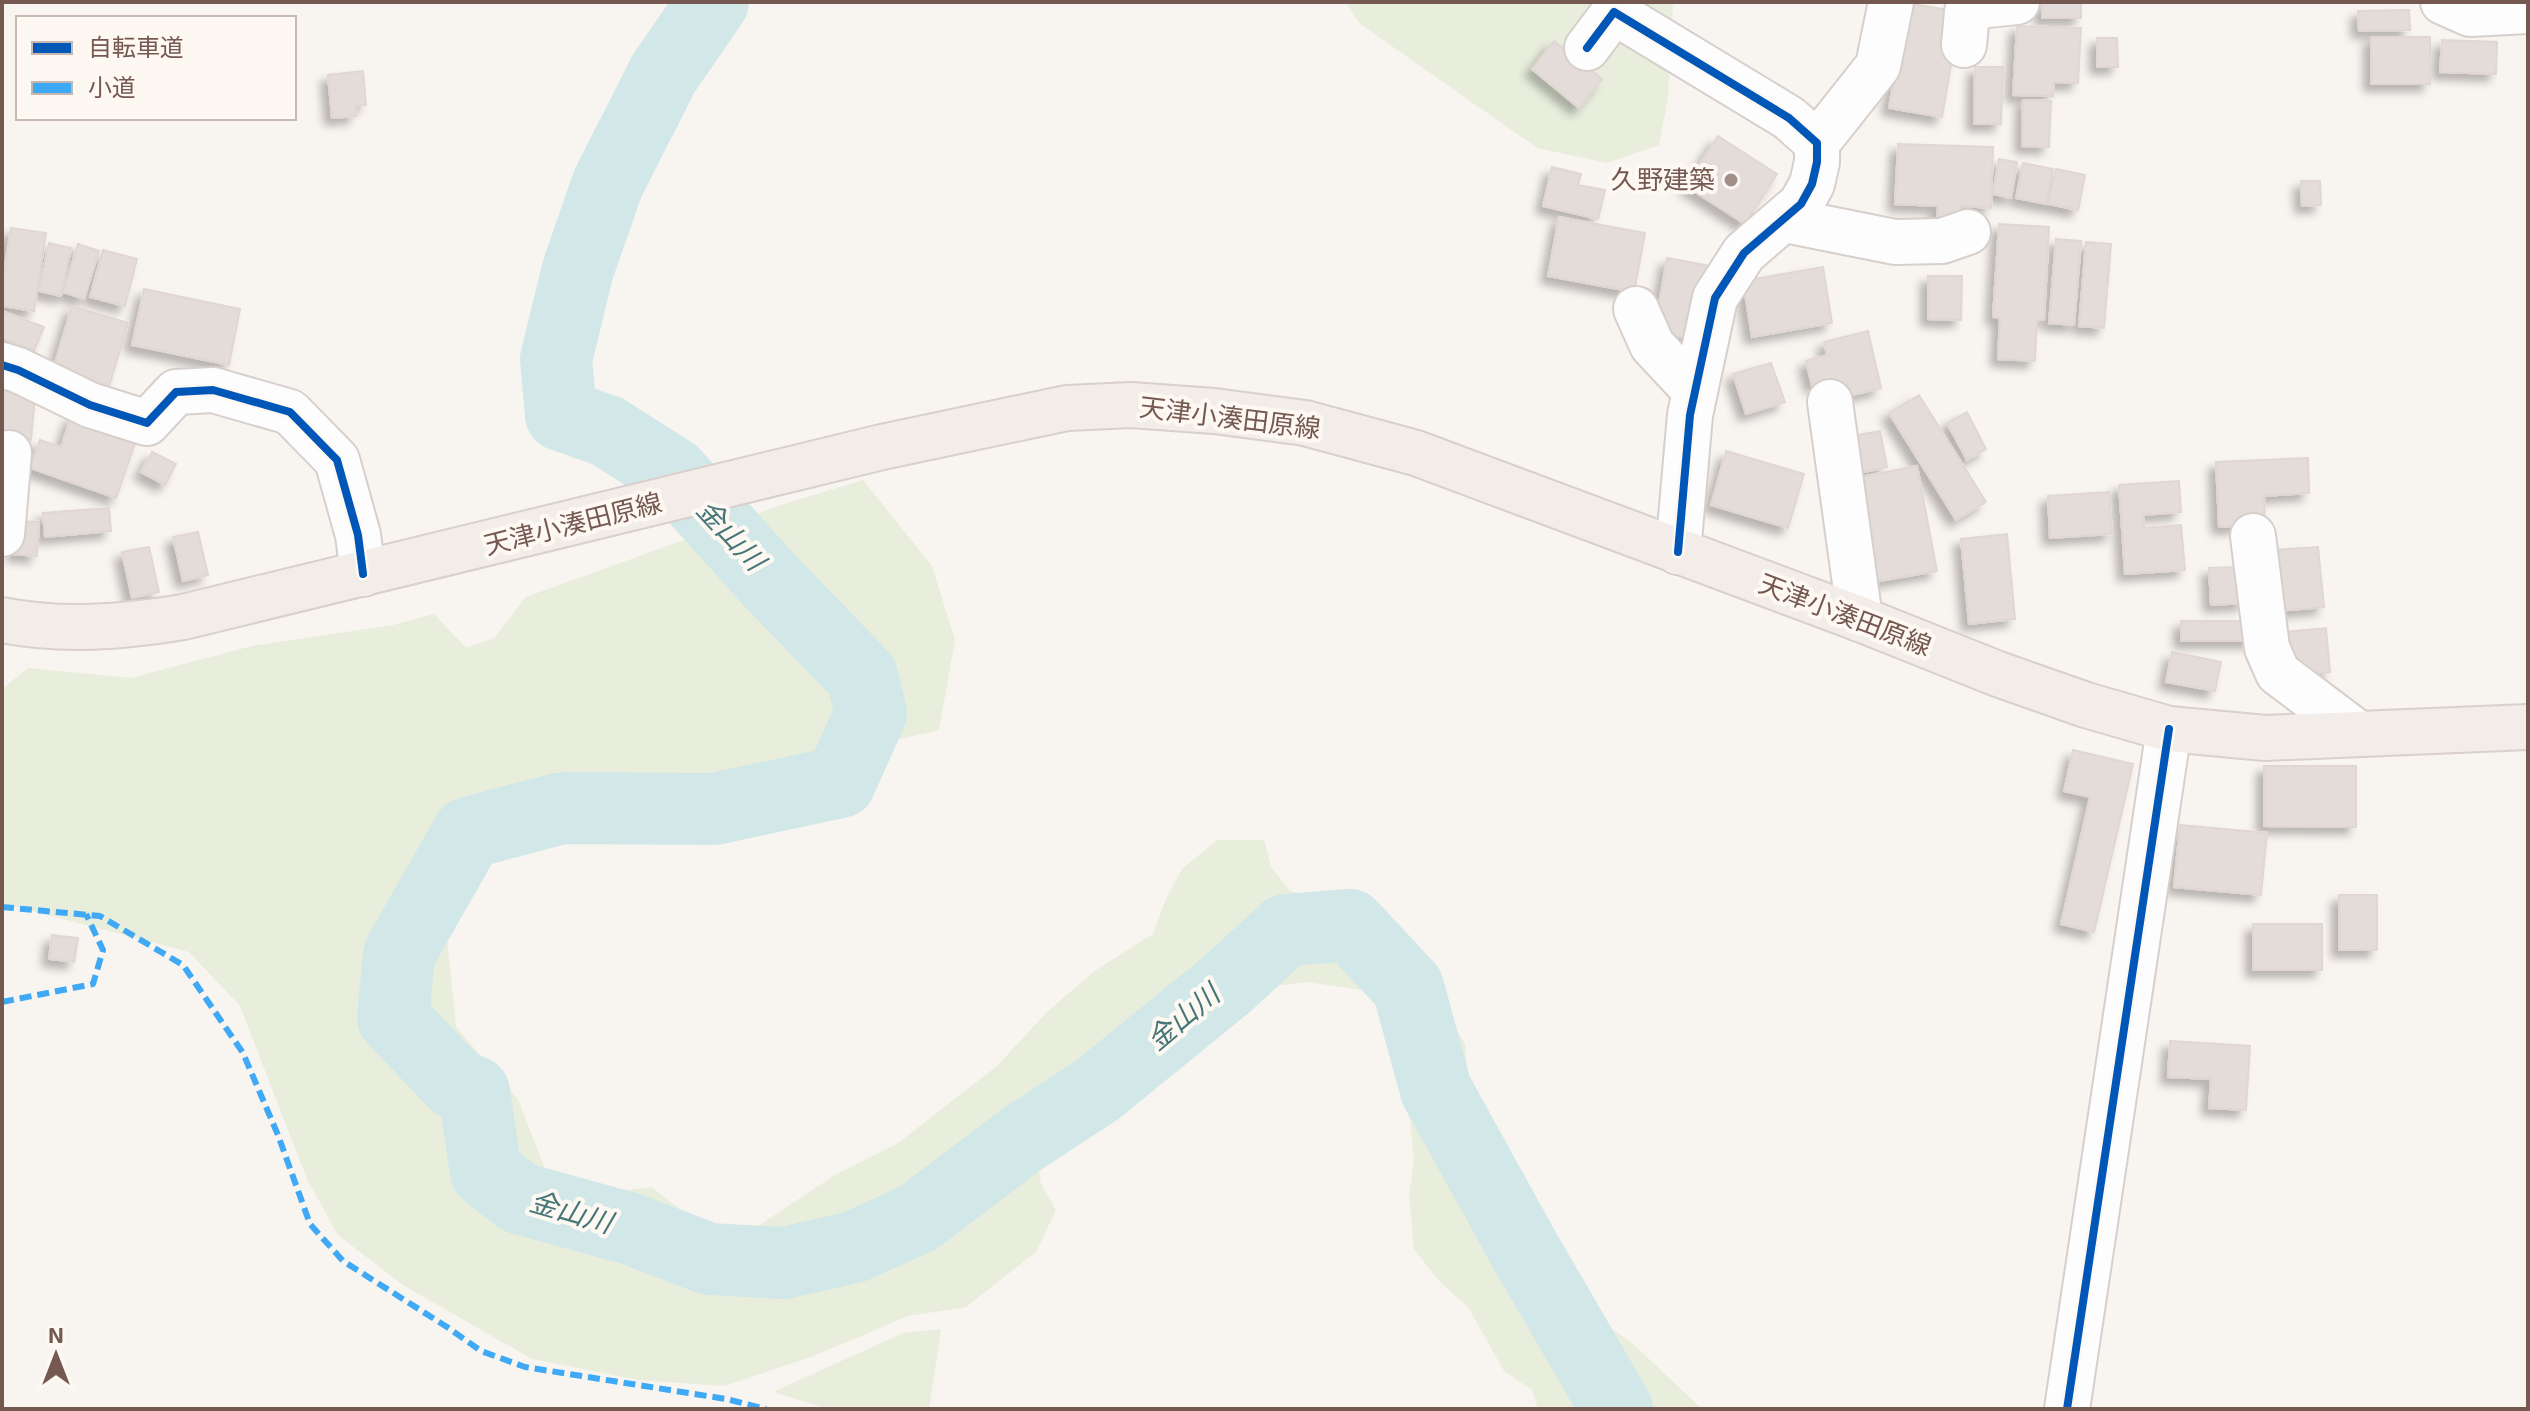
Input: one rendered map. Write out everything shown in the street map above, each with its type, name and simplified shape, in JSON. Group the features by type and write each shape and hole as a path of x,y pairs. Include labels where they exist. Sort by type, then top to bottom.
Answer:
{"main road":[{"name":"天津小湊田原線","path":"2,620 29,625 106,628 183,617 882,447 1067,408 1131,405 1214,411 1305,423 1416,453 1860,619 1998,674 2086,705 2169,729 2265,738 2528,727"}],"street":[{"path":"1678,552 1690,415 1715,298 1744,253 1801,204 1812,184 1817,143 1878,66 1891,2"},
{"path":"1964,45 1967,12 1978,6 2017,2"},
{"path":"2443,2 2470,14 2528,11"},
{"path":"1587,48 1618,7 1789,118 1817,143"},
{"path":"1785,220 1895,242 1942,241 1968,232"},
{"path":"1636,309 1652,345 1695,391"},
{"path":"2,365 90,405 147,423 176,392 213,390 290,412 337,460 358,535 363,574"},
{"path":"1830,402 1860,619"},
{"path":"2,534 9,453"},
{"path":"2253,536 2267,648 2278,673 2359,734"},
{"path":"2067,1409 2169,729"}],"green space":[{"path":"1346,2 1673,2 1668,98 1659,145 1607,163 1537,148 1359,23"},
{"path":"863,480 932,566 955,640 939,730 849,751 799,777 627,779 555,772 468,866 444,909 456,1027 518,1099 557,1200 651,1187 728,1246 835,1175 898,1143 997,1066 1048,1011 1096,970 1153,934 1182,869 1217,840 1264,840 1271,867 1290,891 1325,899 1375,918 1402,948 1465,1043 1471,1120 1506,1165 1548,1251 1580,1307 1631,1342 1702,1409 1538,1409 1532,1390 1504,1371 1468,1307 1440,1282 1414,1249 1409,1197 1414,1159 1409,1111 1388,1027 1368,991 1307,982 1258,988 1204,1020 1093,1124 1038,1162 1041,1184 1056,1210 1036,1252 966,1307 908,1316 811,1357 724,1386 639,1380 532,1359 403,1285 338,1235 307,1179 240,1006 189,952 2,903 2,689 28,668 131,678 252,646 393,625 434,614 466,648 494,638 526,597 781,505"},
{"path":"941,1329 929,1409 829,1409 773,1392 903,1333"}],"building":[{"path":"2042,2 2081,2 2081,18 2042,18"},
{"path":"1907,3 1960,12 1942,117 1889,108"},
{"path":"2409,10 2410,30 2359,31 2358,11"},
{"path":"2017,26 2081,28 2078,83 2054,82 2053,96 2013,95"},
{"path":"2371,37 2430,37 2430,84 2371,84"},
{"path":"2097,38 2117,38 2118,67 2097,67"},
{"path":"2442,40 2497,42 2496,74 2440,72"},
{"path":"1554,41 1602,79 1579,108 1532,69"},
{"path":"1975,67 2003,67 2001,124 1974,124"},
{"path":"363,71 366,105 355,106 356,116 332,118 328,75"},
{"path":"2023,100 2051,101 2049,147 2022,146"},
{"name":"久野建築","path":"1718,136 1777,174 1745,224 1686,186"},
{"path":"1898,144 1993,147 1991,208 1961,206 1960,220 1937,219 1938,206 1895,204"},
{"path":"1999,159 2017,162 2011,198 1993,194"},
{"path":"2023,163 2053,169 2046,204 2016,198"},
{"path":"1552,167 1581,174 1578,185 1605,190 1598,219 1543,206"},
{"path":"2056,169 2085,175 2078,210 2048,204"},
{"path":"2301,181 2320,181 2321,205 2302,206"},
{"path":"1559,217 1645,233 1634,292 1548,276"},
{"path":"1999,224 2049,227 2044,320 2037,320 2035,361 1998,359 2000,318 1993,317"},
{"path":"11,228 46,233 34,311 2,306 2,284"},
{"path":"2056,239 2081,241 2074,325 2049,323"},
{"path":"2086,242 2111,244 2104,328 2079,326"},
{"path":"49,243 71,248 61,296 39,291"},
{"path":"78,244 99,251 84,299 63,292"},
{"path":"103,250 137,259 125,306 90,297"},
{"path":"1667,258 1706,265 1693,339 1654,333"},
{"path":"1823,267 1832,323 1752,337 1743,281"},
{"path":"1928,276 1962,276 1961,320 1928,319"},
{"path":"144,289 240,309 229,365 132,345"},
{"path":"72,306 128,323 108,390 52,373"},
{"path":"2,311 44,327 34,351 2,338"},
{"path":"1868,331 1881,388 1837,399 1833,380 1812,386 1806,361 1827,355 1824,342"},
{"path":"1771,363 1785,402 1746,414 1733,374"},
{"path":"2,384 36,387 31,440 2,437"},
{"path":"1919,395 1986,502 1956,520 1889,413"},
{"path":"1967,412 1986,449 1967,460 1947,423"},
{"path":"72,415 137,437 116,498 30,468 40,440 61,447"},
{"path":"1880,431 1887,467 1855,474 1847,437"},
{"path":"1726,451 1804,474 1788,528 1711,505"},
{"path":"152,452 176,464 165,485 141,472"},
{"path":"2308,458 2309,493 2264,496 2265,525 2219,527 2216,462"},
{"path":"1917,466 1937,571 1874,582 1855,478"},
{"path":"2179,481 2181,512 2143,515 2144,528 2181,525 2185,570 2125,574 2119,485"},
{"path":"2109,492 2112,534 2050,538 2048,496"},
{"path":"109,508 111,531 45,537 43,513"},
{"path":"16,521 39,522 37,556 14,554"},
{"path":"198,532 208,575 183,581 173,537"},
{"path":"2007,534 2015,619 1969,624 1961,539"},
{"path":"149,547 159,592 132,598 122,552"},
{"path":"2318,547 2324,607 2278,611 2273,550"},
{"path":"2243,567 2245,603 2211,605 2209,568"},
{"path":"2181,621 2255,621 2255,641 2181,641"},
{"path":"2326,628 2330,672 2291,676 2286,632"},
{"path":"2172,652 2221,662 2215,691 2166,682"},
{"path":"2073,750 2133,764 2094,932 2061,924 2090,797 2064,791"},
{"path":"2264,766 2356,766 2356,827 2264,826"},
{"path":"2180,825 2267,833 2261,895 2174,887"},
{"path":"2339,895 2377,895 2377,950 2339,950"},
{"path":"2253,924 2322,924 2322,970 2253,970"},
{"path":"52,935 78,938 74,962 49,959"},
{"path":"2170,1041 2250,1046 2246,1110 2209,1108 2211,1079 2168,1077"}],"waterway":[{"name":"金山川","path":"713,2 664,73 608,183 578,269 556,359 561,415 607,431 673,473 771,582 862,676 871,713 840,782 714,809 562,808 468,833 399,954 393,1018 455,1083 474,1092 486,1172 519,1198 631,1229 709,1259 784,1263 854,1247 918,1218 1022,1139 1097,1090 1226,985 1286,930 1350,925 1408,987 1436,1090 1617,1409"}],"marked path":[{"path":"2,907 100,916 183,965 243,1053 278,1135 310,1224 343,1261 481,1351 525,1367 726,1399 766,1409"},
{"path":"2,1002 93,984 103,950 86,914"}],"cycle path":[{"path":"1587,48 1614,12 1789,118 1817,143 1812,184 1801,204 1744,253 1715,298 1690,415 1678,552"},
{"path":"2,365 90,405 147,423 176,392 213,390 290,412 337,460 358,535 363,574"},
{"path":"2067,1409 2169,729"}],"place":[{"name":"久野建築","path":"1731,180"}]}
